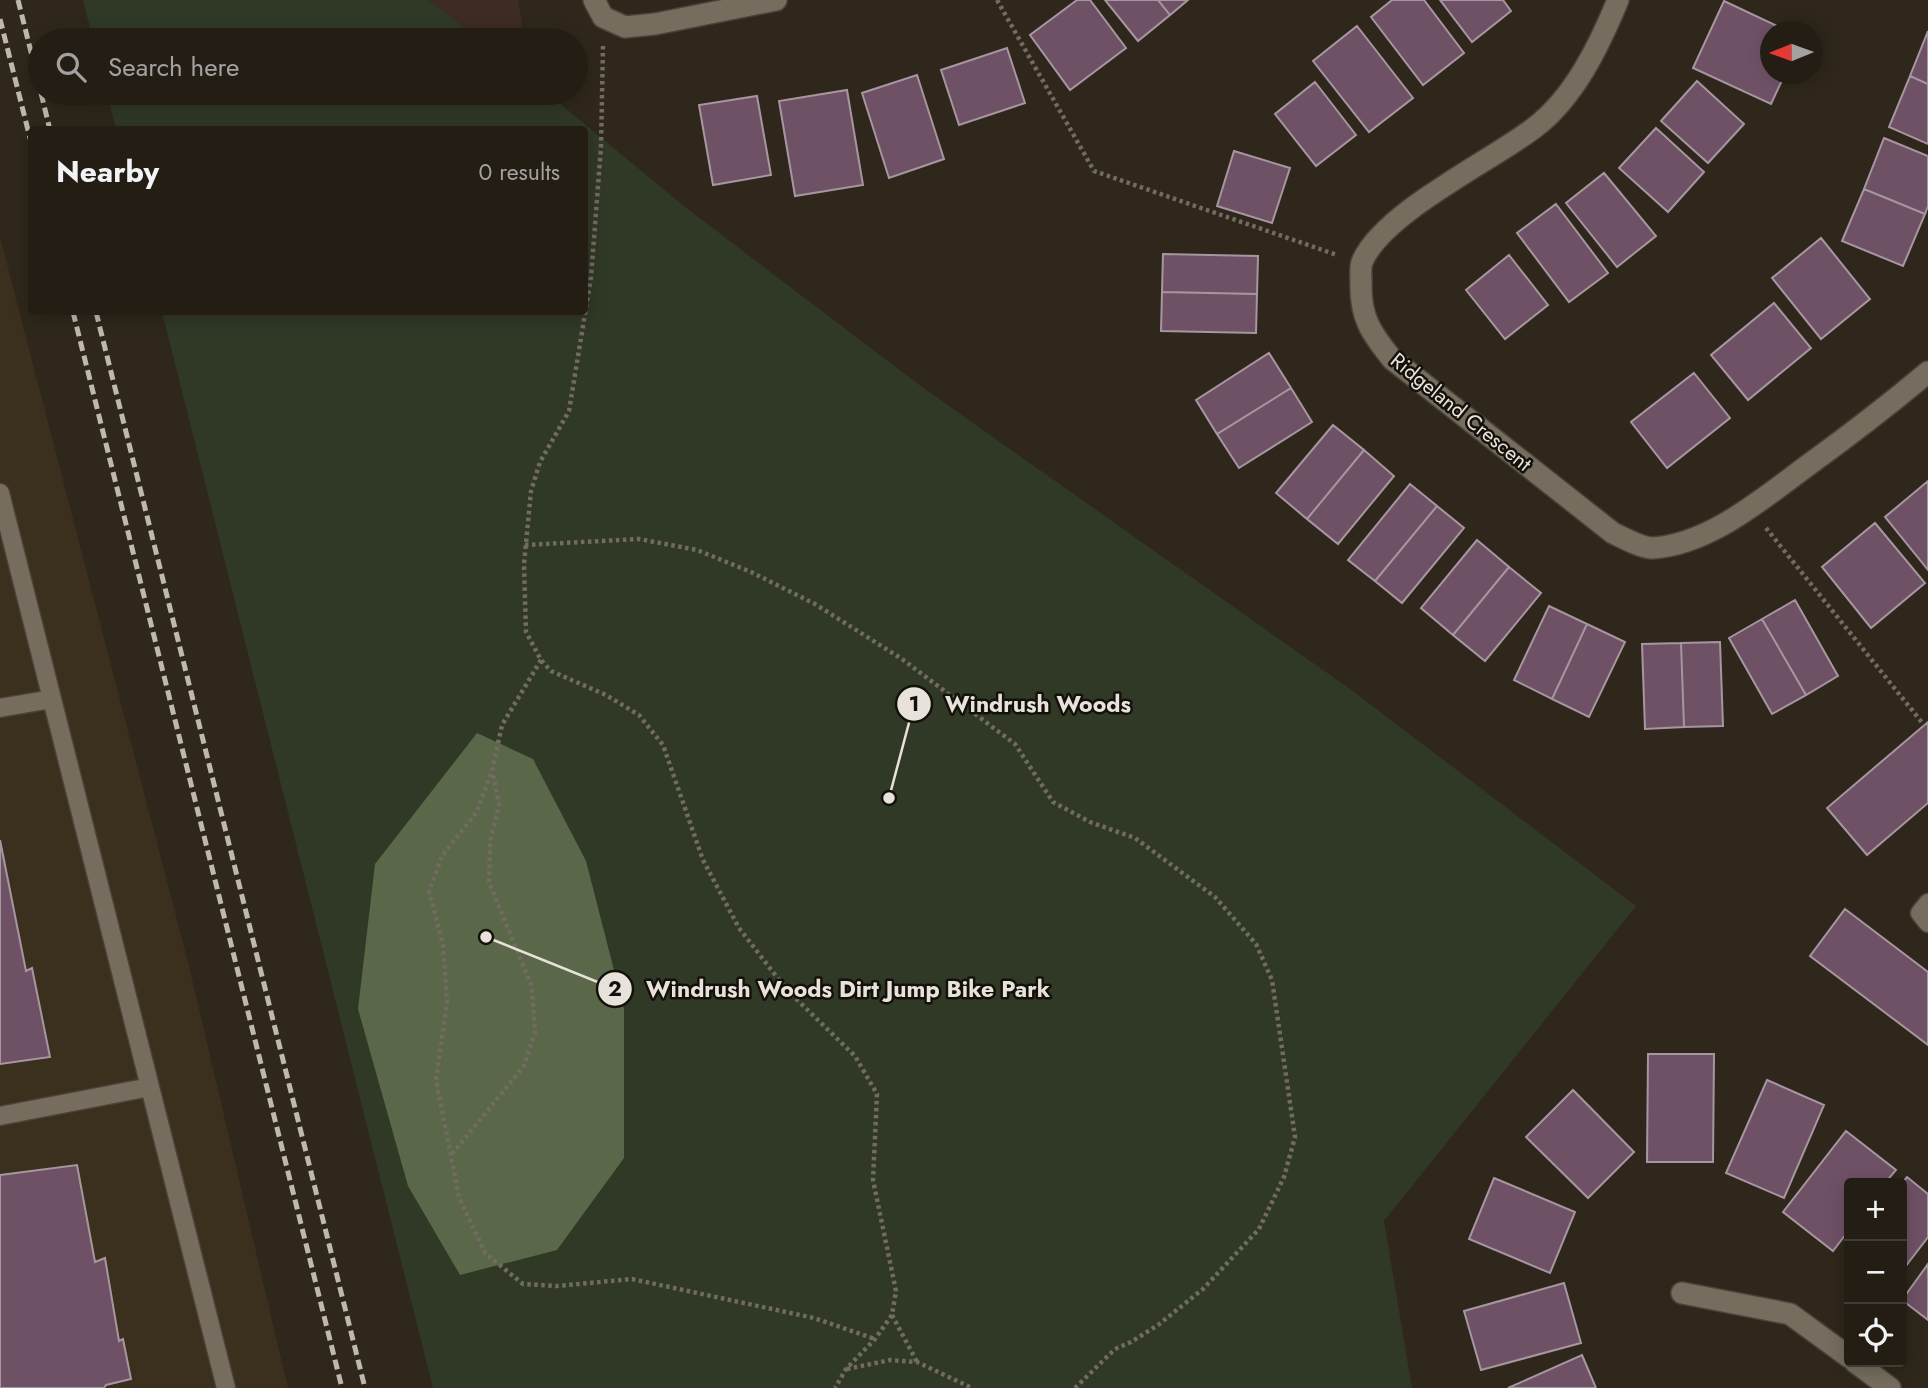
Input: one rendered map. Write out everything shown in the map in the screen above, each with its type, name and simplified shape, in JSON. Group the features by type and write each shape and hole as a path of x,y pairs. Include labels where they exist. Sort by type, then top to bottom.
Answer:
{"street":[{"path":"598,9 625,27 776,0"},
{"path":"1362,263 1389,227 1433,194 1535,127 1571,91 1618,0"},
{"name":"Ridgeland Crescent","path":"1362,263 1360,303 1371,333 1392,359 1613,533 1650,548 1680,543 1706,533 1751,508 1885,409 1928,372"},
{"path":"1682,1293 1790,1314 1844,1353"},
{"path":"1862,1367 1890,1388"}],"lane":[{"path":"0,493 226,1388"},
{"path":"0,708 52,699"},
{"path":"1928,903 1920,913 1928,923"},
{"path":"0,1116 150,1087"}],"path":[{"path":"997,0 1094,171 1362,263"},
{"path":"588,295 601,147 598,9"},
{"path":"585,315 569,411 540,462 531,491 524,564 526,632 541,660 551,671 606,695 639,715 663,744 703,860 739,928 786,989 855,1056 877,1094 873,1180 896,1291 892,1315 875,1339 846,1369 835,1388"},
{"path":"1751,508 1924,725"},
{"path":"526,545 639,539 697,550 751,572 815,604 902,659 1015,744 1053,802 1090,822 1135,838 1216,897 1256,944 1272,979 1295,1137 1284,1177 1259,1229 1203,1289 1158,1325 1115,1349 1075,1388"},
{"path":"541,660 502,725 492,771 476,813 442,856 429,891 443,945 447,1003 436,1080 459,1197 485,1252 523,1284 557,1286 632,1279 814,1318 875,1339"},
{"path":"451,1154 524,1066 535,1032 532,987 489,882 489,842 499,805 492,771"},
{"path":"892,1315 917,1362"},
{"path":"846,1369 890,1360 917,1362 972,1388"}],"shaded area":[{"path":"428,0 518,0 523,28 466,28"},
{"path":"0,237 189,966 288,1388 0,1388"}],"green space":[{"path":"83,0 428,0 466,28 90,28"},
{"path":"110,105 562,105 587,126 115,126"},
{"path":"588,127 685,207 922,387 1350,689 1636,906 1384,1221 1412,1388 433,1388 163,315 588,315"},
{"path":"477,733 533,759 586,861 624,1009 624,1158 557,1250 460,1275 408,1186 358,1009 375,864"}],"building":[{"path":"1077,0 1090,0 1126,48 1070,90 1030,35"},
{"path":"1105,0 1158,0 1170,15 1138,41"},
{"path":"1158,0 1188,0 1170,15"},
{"path":"1392,0 1424,0 1464,53 1423,85 1371,17"},
{"path":"1440,0 1503,0 1511,11 1472,42"},
{"path":"1724,1 1767,21 1760,21 1760,84 1780,84 1771,104 1693,68"},
{"path":"1357,26 1413,98 1369,132 1313,61"},
{"path":"1928,31 1928,84 1910,76"},
{"path":"1007,48 1025,103 959,125 941,70"},
{"path":"917,75 944,159 889,178 862,93"},
{"path":"1910,76 1928,84 1928,144 1889,127"},
{"path":"1697,81 1744,124 1708,163 1661,121"},
{"path":"1315,82 1356,135 1316,166 1275,114"},
{"path":"847,90 863,185 795,196 779,101"},
{"path":"757,96 771,175 713,185 699,105"},
{"path":"1656,128 1704,172 1668,212 1619,168"},
{"path":"1884,138 1928,156 1928,206 1925,214 1864,189"},
{"path":"1234,151 1290,168 1272,223 1217,206"},
{"path":"1604,173 1656,236 1617,267 1566,203"},
{"path":"1864,189 1925,214 1903,266 1842,241"},
{"path":"1556,204 1608,273 1569,302 1517,233"},
{"path":"1821,238 1870,299 1821,339 1772,278"},
{"path":"1163,254 1258,256 1257,294 1162,292"},
{"path":"1509,255 1548,305 1505,339 1466,290"},
{"path":"1162,292 1257,294 1256,333 1161,331"},
{"path":"1774,303 1811,348 1748,400 1711,355"},
{"path":"1269,353 1291,388 1217,434 1196,400"},
{"path":"1694,373 1730,418 1667,468 1631,422"},
{"path":"1291,388 1312,422 1239,468 1217,434"},
{"path":"1333,425 1364,450 1307,519 1276,493"},
{"path":"1364,450 1394,476 1338,544 1307,519"},
{"path":"1928,481 1928,570 1885,517"},
{"path":"1410,484 1437,506 1375,581 1348,560"},
{"path":"1437,506 1464,528 1402,603 1375,581"},
{"path":"1875,523 1925,583 1871,628 1822,567"},
{"path":"1477,540 1509,567 1453,635 1421,608"},
{"path":"1509,567 1541,593 1485,661 1453,635"},
{"path":"1795,600 1838,676 1806,695 1762,619"},
{"path":"1549,606 1587,624 1552,699 1514,680"},
{"path":"1762,619 1806,695 1772,714 1729,638"},
{"path":"1587,624 1625,642 1589,717 1552,699"},
{"path":"1720,642 1723,726 1684,727 1681,643"},
{"path":"1681,643 1684,727 1645,729 1642,644"},
{"path":"1928,722 1928,803 1867,855 1827,808"},
{"path":"0,840 26,971 32,968 50,1057 0,1064"},
{"path":"1845,909 1928,972 1928,1045 1810,956"},
{"path":"1648,1054 1714,1054 1713,1162 1647,1162"},
{"path":"1767,1080 1824,1105 1784,1198 1726,1173"},
{"path":"1573,1090 1634,1152 1588,1198 1526,1137"},
{"path":"1846,1131 1896,1170 1889,1178 1844,1178 1844,1237 1833,1251 1783,1212"},
{"path":"77,1165 95,1262 105,1258 119,1341 123,1339 131,1379 106,1385 104,1388 0,1388 0,1175"},
{"path":"1907,1177 1928,1194 1928,1237 1907,1264 1907,1178"},
{"path":"1494,1178 1575,1212 1550,1273 1469,1239"},
{"path":"1928,1264 1928,1320 1907,1304 1907,1293"},
{"path":"1564,1283 1581,1343 1481,1370 1464,1311"},
{"path":"1582,1355 1596,1388 1508,1388"}],"railway":[{"path":"18,0 28,40"},
{"path":"0,19 28,130"},
{"path":"44,105 49,126"},
{"path":"74,315 342,1388"},
{"path":"97,315 365,1388"}],"place":[{"name":"Windrush Woods","path":"889,798"},
{"name":"Windrush Woods Dirt Jump Bike Park","path":"486,937"}]}
